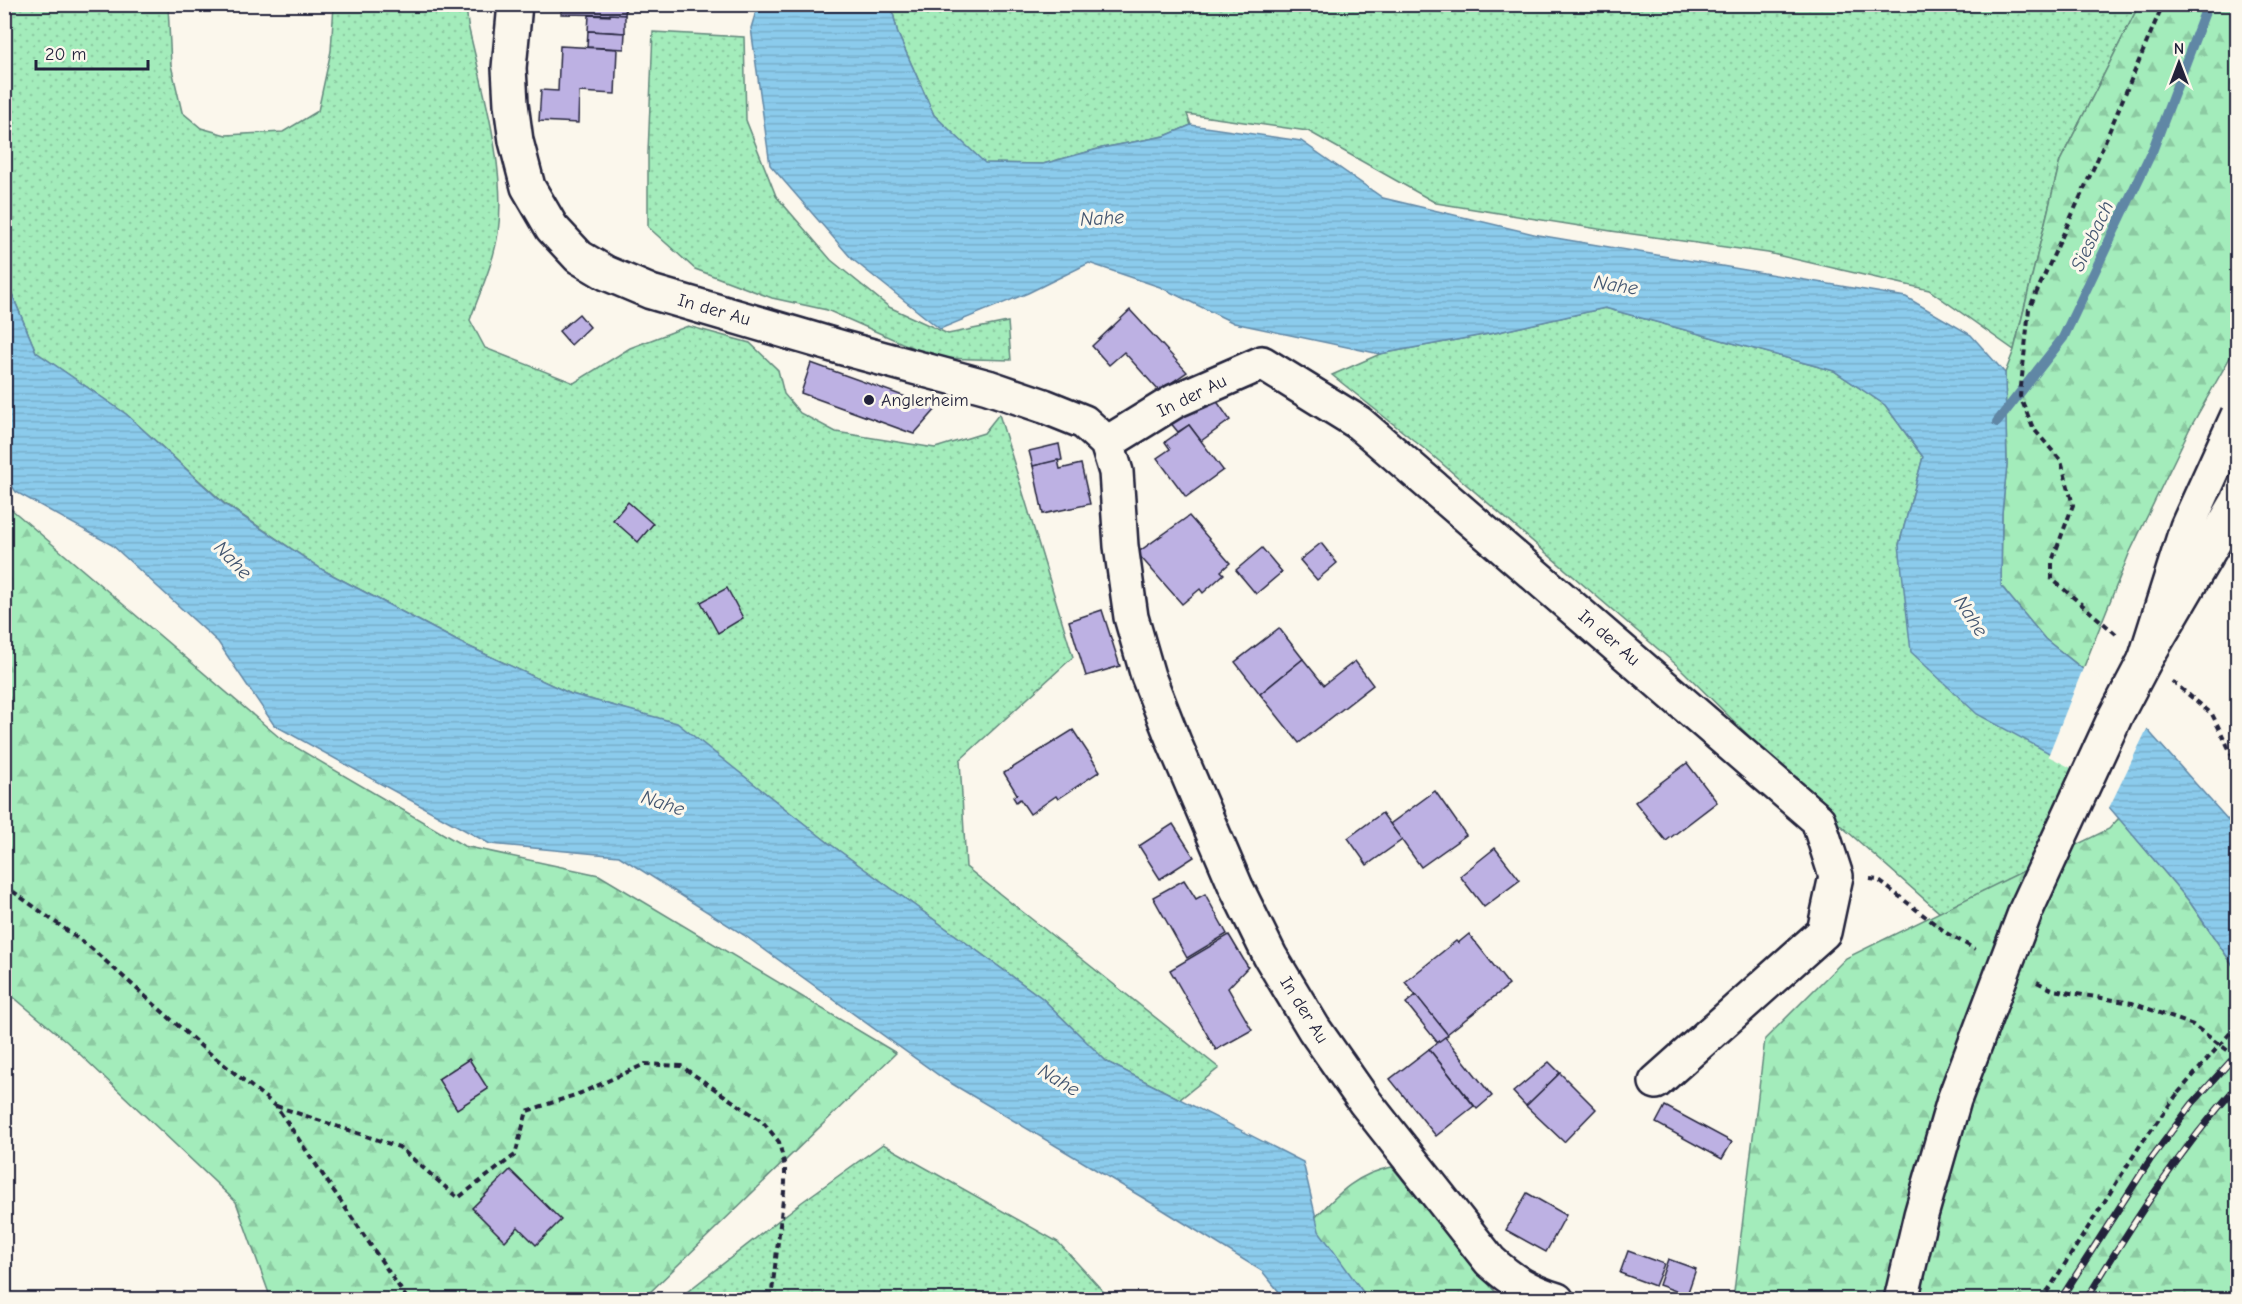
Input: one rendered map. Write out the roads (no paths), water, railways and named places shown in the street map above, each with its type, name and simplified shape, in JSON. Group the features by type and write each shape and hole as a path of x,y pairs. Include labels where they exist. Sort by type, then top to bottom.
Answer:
{"street":[{"name":"In der Au","path":"515,4 509,68 516,141 528,187 552,228 579,257 606,273 651,292 843,348 988,387 1044,406 1083,422 1107,443 1116,472 1121,546 1131,617 1148,675 1236,887 1270,956 1314,1029 1365,1102 1490,1261 1511,1280 1535,1293 1557,1299"},
{"name":"In der Au","path":"1107,443 1175,401 1262,363 1359,423 1818,820 1836,876 1824,932 1656,1082"},
{"path":"2145,660 2187,527 2238,415"},
{"path":"1901,1299 1921,1215 1954,1100 2026,910 2074,803 2145,660 2238,501"}],"water":[{"name":"Nahe","path":"758,5 891,5 898,34 934,115 985,163 1043,164 1102,148 1165,136 1191,125 1301,141 1383,198 1538,235 1906,297 1971,335 2005,373 2007,465 2002,513 2001,586 2045,639 2119,698 2237,830 2237,971 2189,901 2075,767 1977,714 1911,652 1899,545 1923,457 1885,405 1834,371 1605,308 1494,333 1380,354 1234,323 1160,287 1089,263 1028,293 940,329 852,259 770,165 751,28"},
{"name":"Nahe","path":"5,277 36,352 126,414 224,504 323,570 459,642 571,694 677,723 830,844 1042,998 1107,1062 1303,1162 1319,1231 1368,1299 1285,1299 1262,1271 944,1079 744,935 619,856 490,844 274,725 218,642 112,545 16,492 5,476"}],"waterway":[{"name":"Siesbach","path":"1997,422 2063,338 2153,149 2208,4"}],"railway":[{"path":"2060,1300 2150,1160 2192,1104 2238,1053"},
{"path":"2086,1300 2176,1162 2238,1085"}],"place":[{"name":"Anglerheim","path":"869,400"}]}
